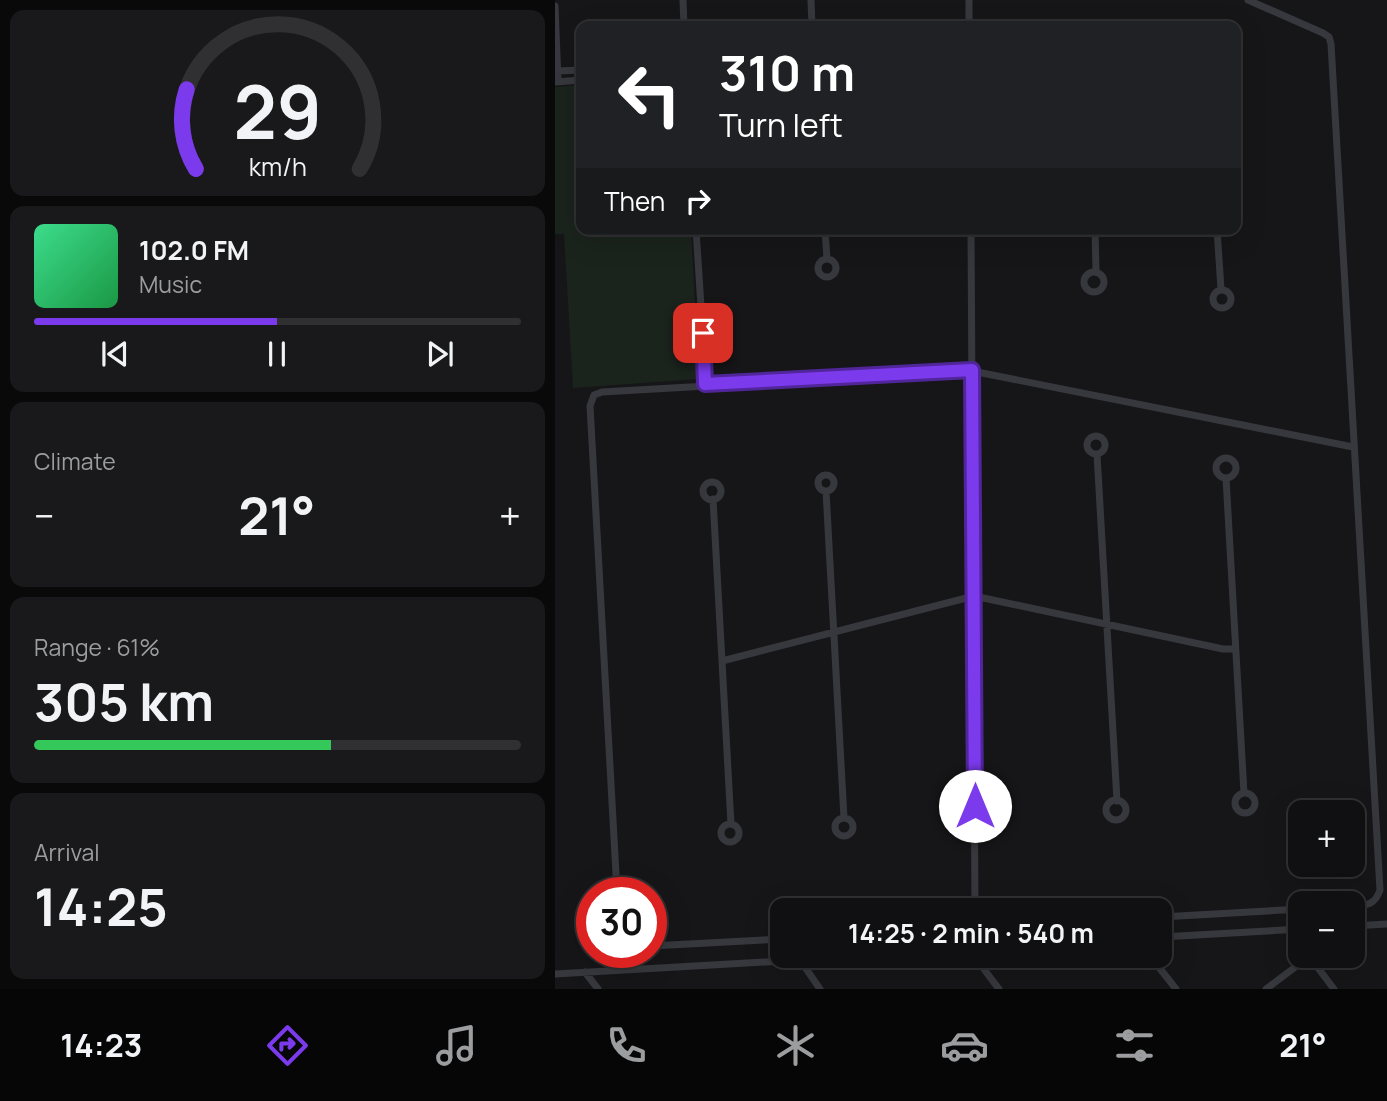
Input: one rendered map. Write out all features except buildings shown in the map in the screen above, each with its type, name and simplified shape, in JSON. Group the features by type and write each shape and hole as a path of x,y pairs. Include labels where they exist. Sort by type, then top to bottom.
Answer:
{"street":[{"path":"683,0 684,21"},
{"path":"811,0 812,21"},
{"path":"969,0 969,21"},
{"path":"1248,0 1323,33 1329,37 1331,44 1380,890 1374,901 1365,905"},
{"path":"555,6 557,82 576,80"},
{"path":"557,71 576,70"},
{"path":"696,235 705,384"},
{"path":"825,235 827,259"},
{"path":"971,235 975,898"},
{"path":"1095,235 1096,271"},
{"path":"1217,235 1221,289"},
{"path":"616,877 590,406 594,395 602,392 705,384 972,370 1353,447"},
{"path":"1097,454 1117,801"},
{"path":"1226,478 1244,793"},
{"path":"826,491 844,818"},
{"path":"713,499 731,824"},
{"path":"722,661 974,596 1223,649 1234,649"},
{"path":"1172,916 1288,910"},
{"path":"1365,925 1387,924"},
{"path":"1172,936 1288,930"},
{"path":"667,945 770,940"},
{"path":"555,974 770,962"},
{"path":"806,968 820,989"},
{"path":"983,968 999,989"},
{"path":"1159,968 1176,989"},
{"path":"1266,989 1293,968"},
{"path":"1318,968 1334,989"},
{"path":"585,972 598,989"}],"shaded area":[{"path":"576,85 576,235 691,235 699,379 573,388 564,234 555,234 555,87"}],"route":[{"path":"703,333 705,384 972,370 975,806"}]}
